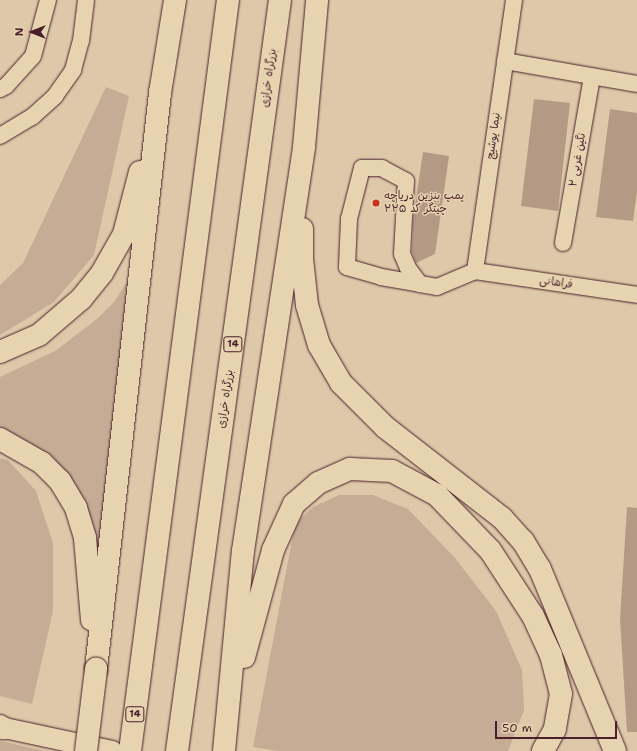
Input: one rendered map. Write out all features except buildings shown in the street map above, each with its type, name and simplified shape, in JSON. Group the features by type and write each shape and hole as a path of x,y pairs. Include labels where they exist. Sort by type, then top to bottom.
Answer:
{"highway":[{"path":"86,751 160,93 175,0"},
{"name":"14","path":"130,751 228,0"},
{"name":"بزرگراه خرازی","path":"178,751 280,0"},
{"path":"224,751 230,710 242,551 304,148 317,0"},
{"path":"0,352 39,335 81,299 102,273 124,234 160,93"},
{"path":"304,148 302,259 307,305 319,345 341,383 385,427 502,518 523,542 540,569 615,751"},
{"path":"0,439 42,463 60,481 76,508 85,538 96,669"},
{"path":"230,710 273,550 294,504 318,483 350,469 392,471 417,482 437,495 448,506 490,550 533,616 551,655 560,694 555,729 543,751"}],"main road":[{"path":"1,727 112,751"}],"street":[{"path":"0,89 6,86 33,56 48,0"},
{"path":"0,136 38,112 55,96 73,70 82,41 86,0"},
{"name":"نیما یوشیج","path":"475,271 514,0"},
{"path":"505,61 637,84"},
{"name":"نگین غربی ۲","path":"563,243 592,76"},
{"path":"420,284 408,268 402,254 406,181 382,168 362,168 349,219 347,267 381,277 420,284 437,287 475,271"},
{"name":"فراهانی","path":"475,271 637,295"}],"shaded area":[{"path":"106,87 129,96 94,255 54,302 0,335 0,285 23,263"},
{"path":"138,263 97,592 88,516 0,431 0,377 55,351 97,319 115,301"},
{"path":"0,458 8,460 36,491 53,543 53,611 32,704 0,696"},
{"path":"339,495 373,495 408,509 455,558 496,611 522,670 524,710 508,751 278,751 253,747 295,524 313,507"},
{"path":"0,741 45,751 0,751"}],"place":[{"name":"پمپ بنزین دریاچه چیتگر کد ۲۲۵","path":"376,203"}]}
